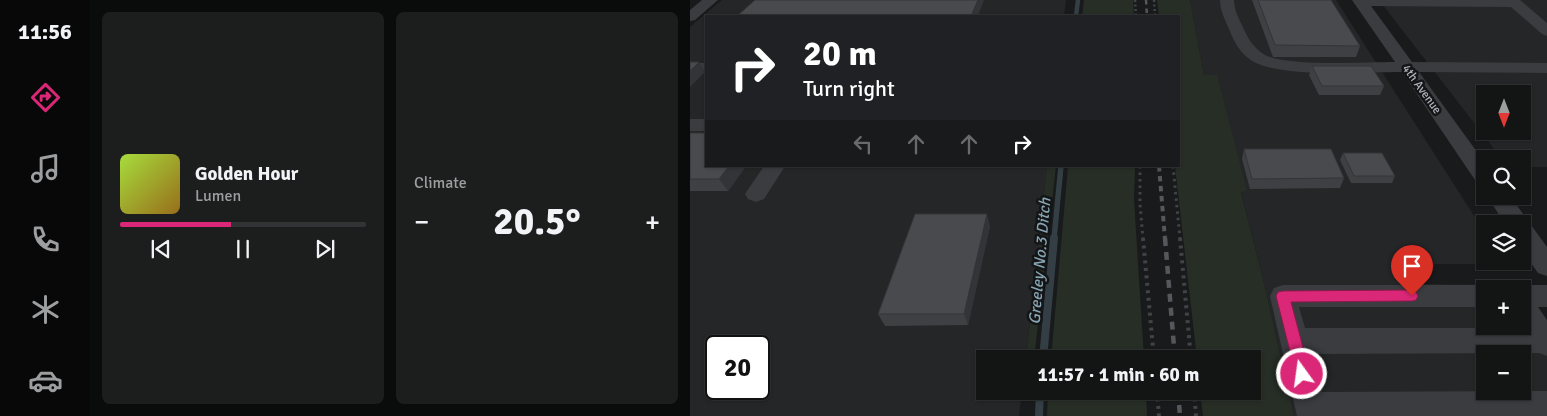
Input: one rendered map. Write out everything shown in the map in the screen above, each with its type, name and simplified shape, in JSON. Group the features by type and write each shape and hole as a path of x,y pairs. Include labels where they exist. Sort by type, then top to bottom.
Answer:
{"street":[{"path":"690,17 711,0"},
{"path":"1227,0 1226,5 1237,33 1254,56 1271,64 1303,67 1547,68"},
{"path":"1360,1 1515,3 1547,31"},
{"name":"4th Avenue","path":"1360,1 1476,165"},
{"path":"690,68 705,68"},
{"path":"690,126 705,125"},
{"path":"756,194 774,167"},
{"path":"1531,244 1547,266"},
{"path":"1476,296 1283,296 1312,411 1547,406"},
{"path":"1531,296 1547,296"},
{"path":"1531,319 1546,342"},
{"path":"1294,341 1546,342"}],"path":[{"path":"1135,0 1136,15"},
{"path":"1154,0 1155,15"},
{"path":"1140,167 1140,204 1153,350"},
{"path":"1173,167 1190,350"},
{"path":"1158,400 1159,416"},
{"path":"1195,400 1196,416"}],"shaded area":[{"path":"722,0 1066,0 1064,15 705,15 705,167 1047,167 1027,350 976,350 976,400 1021,400 1019,416 690,416 690,27"},
{"path":"1084,0 1133,0 1134,15 1082,15"},
{"path":"1157,0 1190,0 1204,75 1217,75 1247,191 1241,192 1294,416 1203,416 1201,400 1261,400 1261,350 1196,350 1175,167 1180,167 1180,15 1159,15"},
{"path":"1190,0 1336,0 1476,219 1476,264 1393,264 1400,284 1476,285 1476,335 1531,335 1531,327 1547,329 1547,416 1294,416 1241,191 1247,191 1204,75"},
{"path":"1379,0 1547,0 1547,167 1531,167 1531,150 1495,150 1487,140 1531,140 1531,85 1476,85 1476,125"},
{"path":"1047,167 1056,167 1035,350 1027,350"},
{"path":"1068,167 1135,167 1134,199 1143,350 1052,350"},
{"path":"1048,400 1146,400 1147,416 1047,416"}],"building":[{"path":"755,0 978,0 971,15 738,15"},
{"path":"1258,0 1331,0 1360,46 1275,45"},
{"path":"690,62 699,62 690,71"},
{"path":"1312,66 1371,66 1384,86 1322,86"},
{"path":"690,133 705,133 705,167 728,167 719,179 690,179"},
{"path":"1244,149 1331,149 1344,178 1252,179"},
{"path":"1343,153 1382,153 1395,176 1354,176"},
{"path":"915,214 987,214 964,314 878,314"}],"waterway":[{"name":"Greeley No.3 Ditch","path":"1076,15 1078,0"},
{"name":"Greeley No.3 Ditch","path":"1054,239 1061,167"},
{"name":"Greeley No.3 Ditch","path":"1044,350 1054,238"},
{"name":"Greeley No.3 Ditch","path":"1039,416 1040,400"}],"railway":[{"path":"1146,0 1147,15"},
{"path":"1159,167 1165,239"},
{"path":"1165,238 1174,350"},
{"path":"1179,400 1180,416"}],"route":[{"path":"1302,374 1283,296 1412,296"}]}
